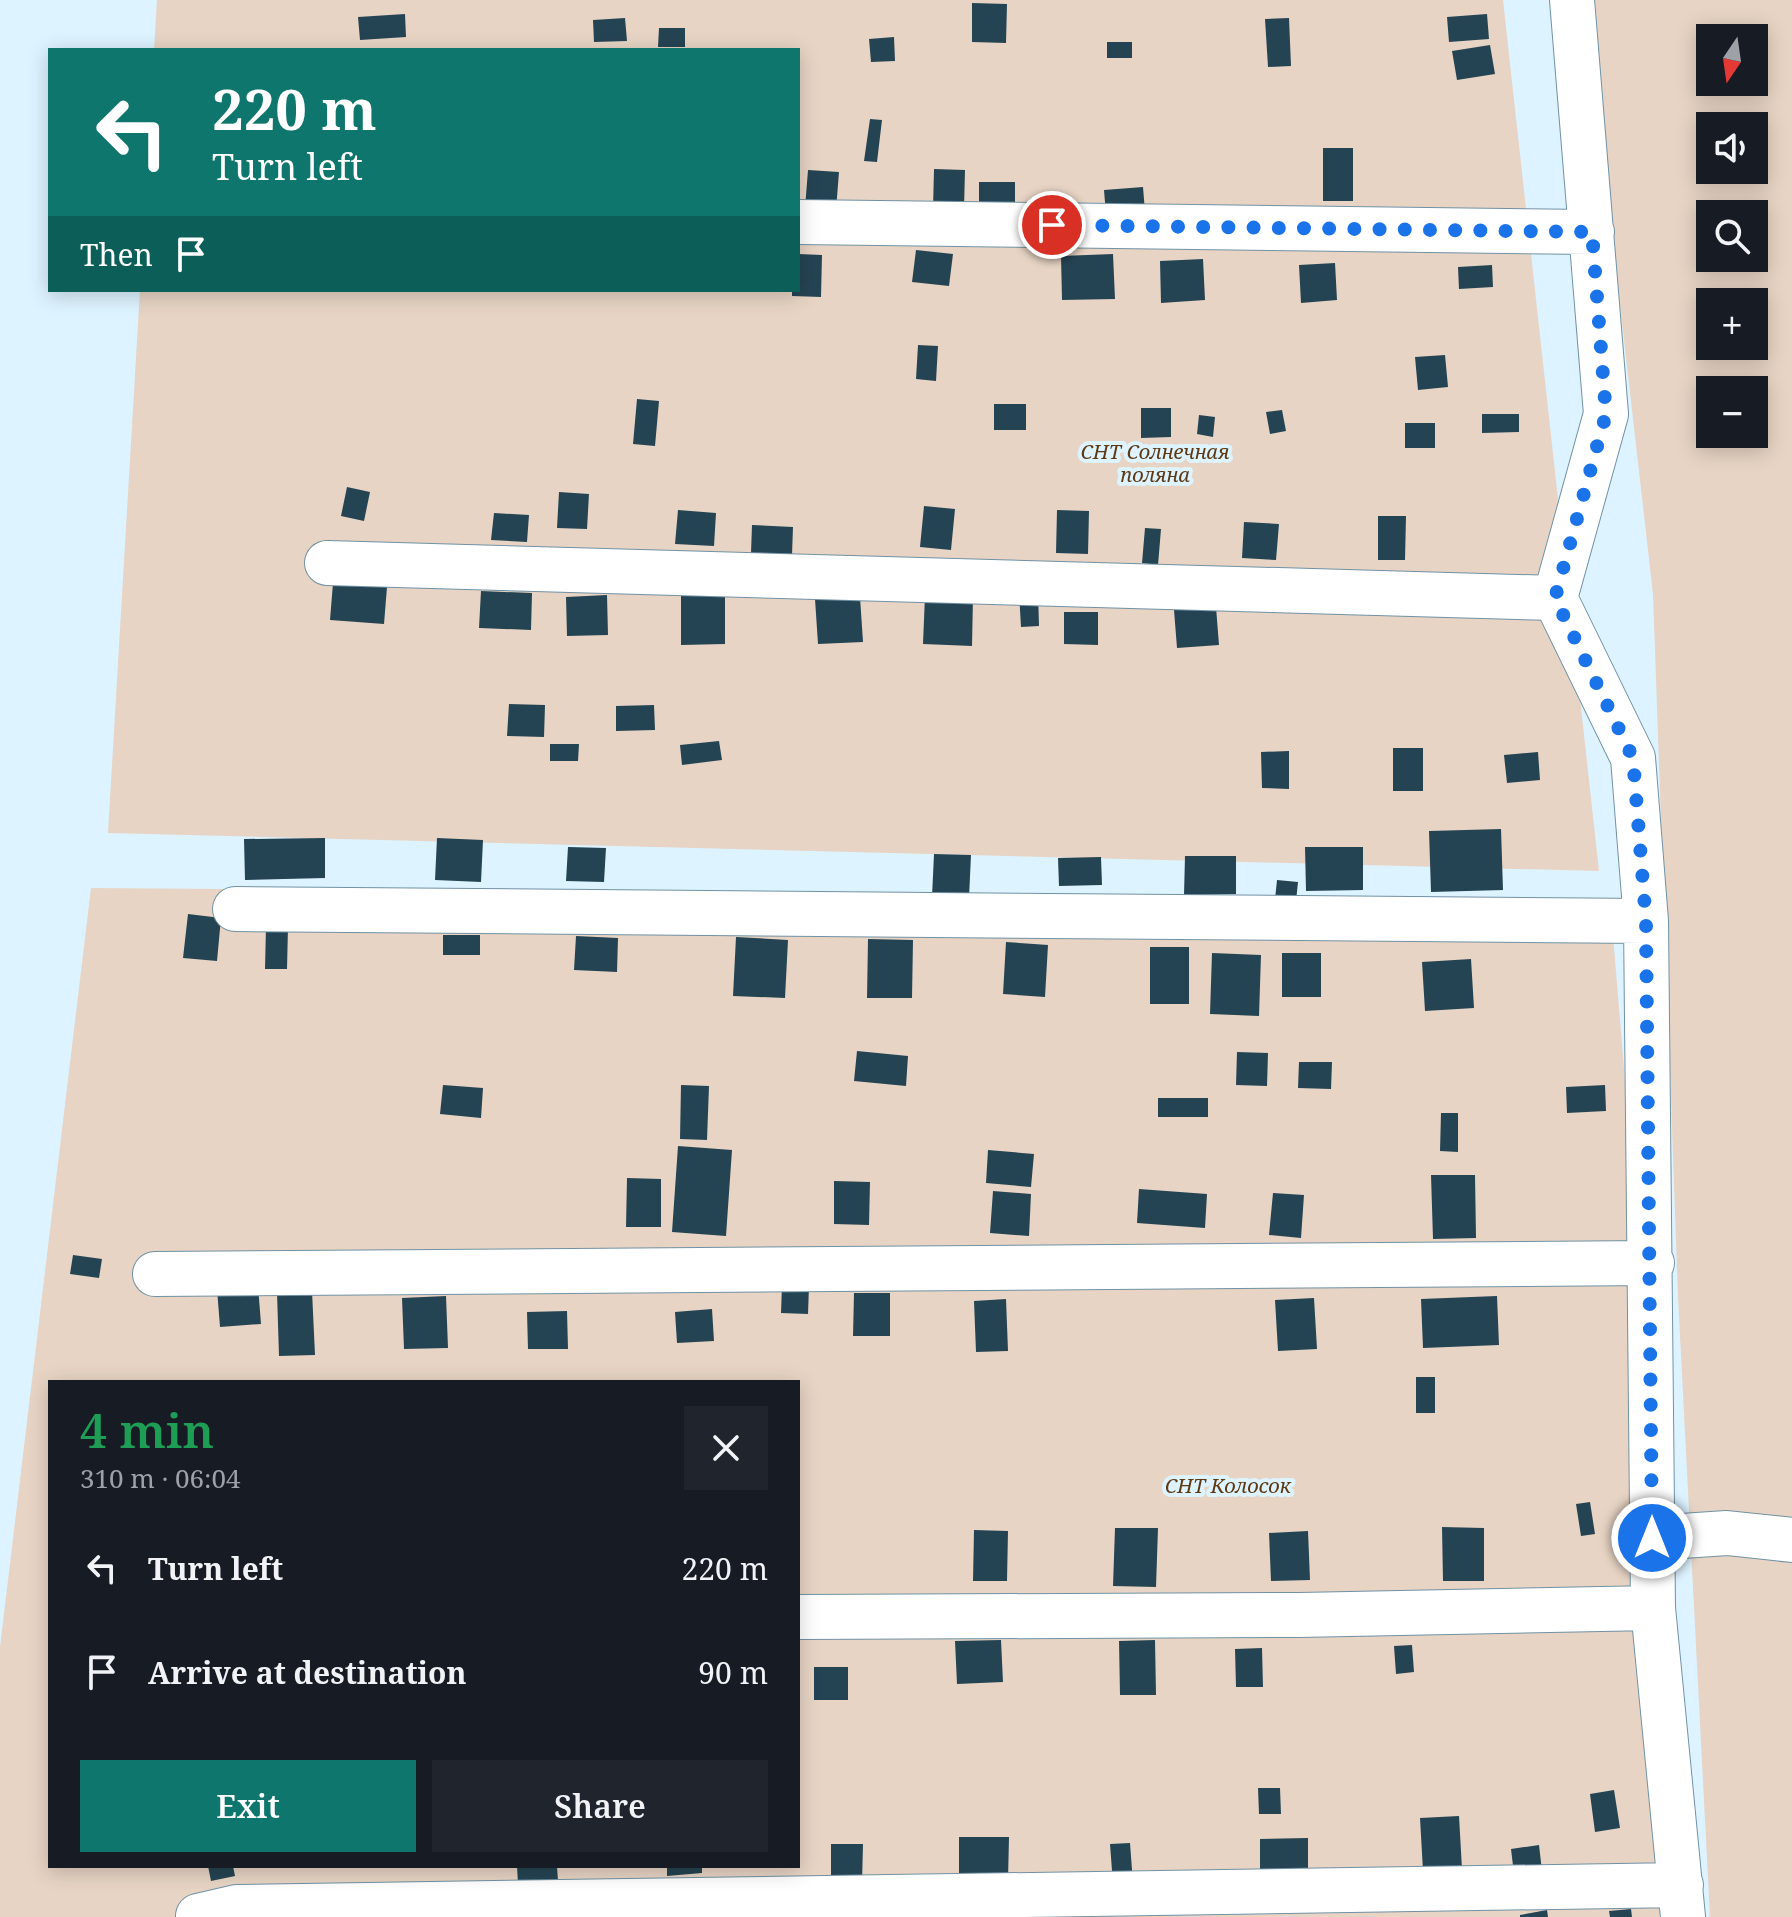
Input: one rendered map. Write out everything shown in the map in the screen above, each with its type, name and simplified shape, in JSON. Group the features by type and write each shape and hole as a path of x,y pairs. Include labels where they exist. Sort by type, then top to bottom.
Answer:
{"street":[{"path":"198,1916 253,1907 1682,1901 1653,1608 1652,1263 1646,921 1633,758 1555,598 1606,414 1572,0"},
{"path":"800,222 1592,232"},
{"path":"327,563 1555,598"},
{"path":"235,909 1646,921"},
{"path":"155,1274 1652,1263"},
{"path":"1652,1538 1727,1533 1792,1540"},
{"path":"800,1617 1284,1615 1653,1608"}],"green space":[{"name":"СНТ Солнечная поляна","path":"157,0 1503,0 1599,871 108,833 140,292 800,292 800,48 154,48"},
{"path":"1595,0 1792,0 1792,1917 1710,1917 1678,1297 1653,594 1616,270"},
{"name":"СНТ Колосок","path":"91,888 1610,899 1694,1917 0,1917 0,1647"}],"building":[{"path":"972,3 1007,4 1006,43 972,42"},
{"path":"405,14 406,37 360,40 358,17"},
{"path":"1487,14 1489,39 1449,42 1447,17"},
{"path":"625,18 627,41 594,42 593,20"},
{"path":"1289,18 1291,66 1268,67 1265,19"},
{"path":"659,28 685,28 685,47 658,47"},
{"path":"894,37 895,61 871,62 869,39"},
{"path":"1107,42 1132,42 1132,58 1107,58"},
{"path":"1490,45 1495,74 1457,80 1452,51"},
{"path":"870,119 882,120 877,162 864,161"},
{"path":"1323,148 1353,148 1353,201 1323,201"},
{"path":"934,169 965,170 964,209 933,209"},
{"path":"808,170 839,172 836,210 805,208"},
{"path":"979,182 1015,182 1015,211 979,211"},
{"path":"1143,187 1145,212 1106,215 1104,190"},
{"path":"916,250 953,254 949,286 912,282"},
{"path":"800,254 822,255 821,297 792,296 792,292 800,292"},
{"path":"1113,254 1115,299 1062,300 1061,256"},
{"path":"1203,259 1205,300 1161,303 1160,261"},
{"path":"1335,263 1337,300 1301,303 1299,265"},
{"path":"1492,265 1493,287 1459,289 1458,267"},
{"path":"918,345 938,346 936,381 916,379"},
{"path":"1445,355 1448,387 1418,390 1415,357"},
{"path":"637,399 659,401 655,446 633,444"},
{"path":"994,404 1026,404 1026,430 994,430"},
{"path":"1141,408 1171,408 1171,437 1141,438"},
{"path":"1282,410 1286,431 1270,434 1266,412"},
{"path":"1482,414 1519,414 1519,432 1482,433"},
{"path":"1199,415 1215,417 1213,437 1197,434"},
{"path":"1405,423 1435,423 1435,448 1405,448"},
{"path":"347,487 370,492 364,521 341,516"},
{"path":"559,492 589,494 587,529 557,528"},
{"path":"924,506 955,509 951,550 920,547"},
{"path":"678,510 716,513 714,546 675,544"},
{"path":"1057,510 1089,511 1088,554 1056,553"},
{"path":"494,513 529,515 527,542 491,540"},
{"path":"1378,516 1406,516 1405,560 1378,560"},
{"path":"1244,522 1279,524 1276,560 1242,558"},
{"path":"752,525 793,527 792,555 751,553"},
{"path":"1145,528 1161,529 1158,565 1142,563"},
{"path":"333,583 387,587 384,624 330,620"},
{"path":"481,591 532,593 531,630 479,628"},
{"path":"1038,592 1039,626 1021,627 1019,593"},
{"path":"681,593 725,593 725,644 681,645"},
{"path":"607,595 608,635 567,636 566,597"},
{"path":"925,595 973,597 972,646 923,644"},
{"path":"860,597 863,642 818,644 815,599"},
{"path":"1216,607 1219,645 1177,648 1174,610"},
{"path":"1064,612 1098,612 1098,645 1064,644"},
{"path":"509,704 545,705 544,737 507,736"},
{"path":"654,705 655,730 616,731 616,706"},
{"path":"719,741 722,760 682,765 680,745"},
{"path":"550,744 579,744 578,761 550,761"},
{"path":"1393,748 1423,748 1423,791 1393,791"},
{"path":"1289,751 1289,789 1262,788 1261,752"},
{"path":"1538,752 1540,780 1507,783 1504,755"},
{"path":"1501,829 1503,890 1431,892 1429,831"},
{"path":"325,838 325,878 245,880 244,839"},
{"path":"437,838 483,840 481,882 435,880"},
{"path":"568,847 606,848 604,882 566,881"},
{"path":"1305,847 1363,847 1363,890 1306,891"},
{"path":"934,854 971,855 969,898 932,897"},
{"path":"1185,856 1236,856 1236,894 1184,895"},
{"path":"1101,857 1102,885 1059,886 1058,858"},
{"path":"1277,880 1298,882 1295,911 1274,909"},
{"path":"188,914 221,918 217,961 183,958"},
{"path":"266,926 288,927 287,969 265,969"},
{"path":"443,935 480,935 480,955 443,955"},
{"path":"576,936 618,938 617,972 574,970"},
{"path":"736,937 788,940 785,998 733,996"},
{"path":"868,939 913,940 912,998 867,998"},
{"path":"1006,942 1048,945 1045,997 1003,994"},
{"path":"1150,947 1189,947 1189,1004 1150,1004"},
{"path":"1212,953 1261,955 1259,1016 1210,1014"},
{"path":"1282,953 1321,953 1321,997 1282,997"},
{"path":"1471,959 1474,1008 1425,1011 1422,962"},
{"path":"857,1051 908,1056 906,1086 854,1081"},
{"path":"1237,1052 1268,1053 1267,1086 1236,1085"},
{"path":"1299,1062 1332,1062 1331,1089 1298,1088"},
{"path":"443,1085 483,1088 481,1118 440,1114"},
{"path":"681,1085 709,1086 707,1140 680,1139"},
{"path":"1605,1085 1606,1111 1567,1113 1566,1087"},
{"path":"1158,1098 1208,1098 1208,1117 1158,1117"},
{"path":"1441,1113 1458,1113 1458,1152 1440,1151"},
{"path":"678,1146 732,1150 726,1236 672,1232"},
{"path":"988,1150 1034,1154 1031,1187 986,1183"},
{"path":"1431,1175 1475,1175 1476,1238 1433,1239"},
{"path":"627,1178 661,1179 661,1227 626,1227"},
{"path":"834,1181 870,1182 869,1225 834,1224"},
{"path":"1139,1189 1207,1194 1205,1228 1137,1223"},
{"path":"993,1191 1031,1194 1029,1236 990,1233"},
{"path":"1273,1193 1304,1195 1301,1238 1269,1235"},
{"path":"73,1255 102,1259 99,1278 70,1274"},
{"path":"782,1285 809,1286 808,1314 781,1313"},
{"path":"258,1286 261,1324 220,1327 217,1289"},
{"path":"312,1291 315,1355 279,1356 277,1292"},
{"path":"854,1293 890,1293 890,1336 853,1336"},
{"path":"446,1296 448,1348 404,1349 402,1298"},
{"path":"1497,1296 1499,1345 1423,1348 1421,1299"},
{"path":"1314,1298 1317,1349 1278,1351 1275,1300"},
{"path":"1006,1299 1008,1351 976,1352 974,1301"},
{"path":"712,1309 714,1341 677,1343 675,1312"},
{"path":"567,1311 568,1349 528,1349 527,1312"},
{"path":"1416,1377 1435,1377 1435,1413 1416,1413"},
{"path":"1590,1502 1595,1534 1581,1536 1576,1504"},
{"path":"1442,1527 1484,1528 1484,1581 1443,1581"},
{"path":"1115,1528 1158,1528 1156,1587 1113,1586"},
{"path":"974,1530 1008,1531 1007,1581 973,1581"},
{"path":"1308,1531 1310,1580 1271,1581 1269,1533"},
{"path":"1001,1640 1003,1682 957,1684 955,1641"},
{"path":"1155,1640 1156,1695 1120,1695 1119,1641"},
{"path":"1412,1645 1414,1672 1396,1674 1394,1646"},
{"path":"1262,1648 1263,1687 1236,1687 1235,1649"},
{"path":"814,1667 848,1667 848,1700 814,1700"},
{"path":"1258,1788 1280,1788 1281,1814 1259,1814"},
{"path":"1614,1790 1620,1828 1595,1832 1590,1794"},
{"path":"1459,1816 1462,1869 1423,1871 1420,1818"},
{"path":"959,1837 1009,1837 1008,1880 959,1880"},
{"path":"1308,1838 1308,1881 1260,1881 1260,1839"},
{"path":"1130,1843 1133,1883 1113,1884 1110,1844"},
{"path":"831,1844 863,1844 862,1883 831,1882"},
{"path":"1539,1845 1542,1871 1514,1874 1511,1849"},
{"path":"208,1868 233,1868 235,1876 211,1881"},
{"path":"517,1868 557,1868 558,1881 518,1884"},
{"path":"667,1868 702,1868 702,1873 667,1876"},
{"path":"1631,1909 1632,1917 1610,1917 1609,1911"},
{"path":"1547,1910 1548,1917 1520,1917 1520,1915"}],"route":[{"path":"1052,225 1592,232 1606,414 1555,598 1633,758 1646,921 1652,1263 1652,1538"}]}
